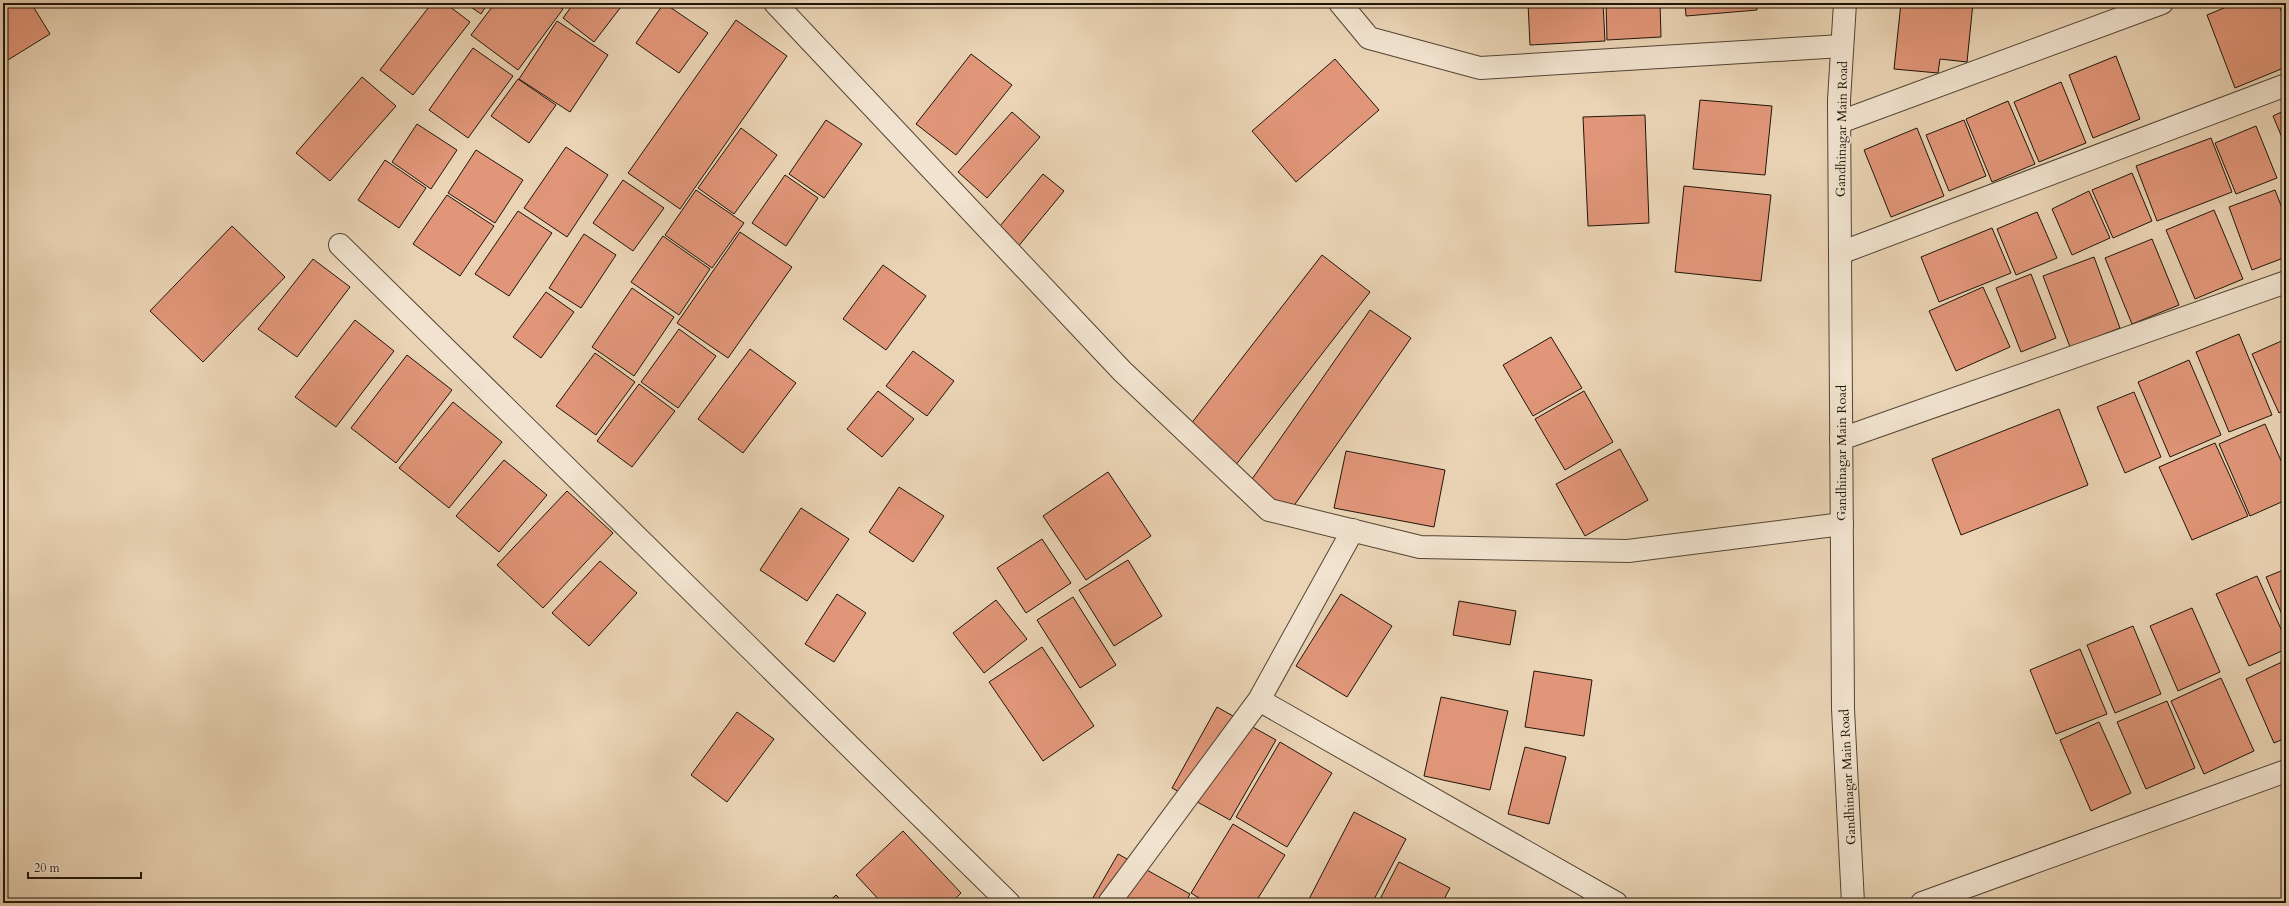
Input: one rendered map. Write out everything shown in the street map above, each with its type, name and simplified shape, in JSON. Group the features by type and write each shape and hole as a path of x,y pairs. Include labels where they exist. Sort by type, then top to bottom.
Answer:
{"street":[{"path":"775,3 1122,371 1269,510 1420,547 1628,551 1842,524"},
{"path":"1340,3 1369,38 1480,68 1842,46"},
{"name":"Gandhinagar Main Road","path":"1845,3 1840,122 1843,709 1853,903"},
{"path":"1840,122 2162,3"},
{"path":"1840,253 2286,85"},
{"path":"340,245 1009,903"},
{"path":"1841,439 2286,282"},
{"path":"1109,903 1259,700 1353,530"},
{"path":"1259,700 1616,903"},
{"path":"1922,903 2286,771"}],"building":[{"path":"3,3 31,3 50,34 3,63"},
{"path":"432,3 445,3 470,22 413,95 380,70"},
{"path":"465,3 488,3 481,14"},
{"path":"495,3 554,3 563,9 518,70 471,35"},
{"path":"574,3 624,3 594,42 563,18"},
{"path":"664,3 708,33 679,73 636,43"},
{"path":"1528,3 1603,3 1605,41 1530,45"},
{"path":"1606,3 1660,3 1661,37 1607,40"},
{"path":"1685,3 1757,3 1757,10 1686,16"},
{"path":"1901,3 1973,3 1967,62 1940,59 1938,73 1894,69"},
{"path":"2236,3 2278,3 2286,23 2286,67 2235,88 2207,15"},
{"path":"736,20 787,56 680,209 628,173"},
{"path":"557,21 608,55 570,112 519,79"},
{"path":"473,48 513,76 468,138 429,110"},
{"path":"971,54 1012,85 956,155 916,124"},
{"path":"2116,56 2140,119 2093,138 2069,75"},
{"path":"1335,59 1379,110 1296,182 1252,131"},
{"path":"362,77 396,106 330,181 296,153"},
{"path":"518,79 556,105 529,143 491,116"},
{"path":"2061,82 2086,143 2039,162 2014,102"},
{"path":"1700,100 1772,106 1765,175 1693,169"},
{"path":"2008,101 2035,164 1992,182 1966,119"},
{"path":"2286,110 2286,147 2273,116"},
{"path":"1012,112 1040,137 987,198 958,172"},
{"path":"1645,115 1649,223 1588,226 1583,117"},
{"path":"826,120 862,144 824,198 789,174"},
{"path":"1964,120 1986,176 1949,191 1926,135"},
{"path":"417,124 457,150 431,189 392,162"},
{"path":"2256,126 2277,178 2236,194 2215,143"},
{"path":"741,128 777,155 734,214 698,188"},
{"path":"1917,128 1944,196 1891,217 1864,150"},
{"path":"2211,138 2232,192 2157,221 2136,166"},
{"path":"566,147 608,175 567,237 524,208"},
{"path":"476,150 523,180 495,223 448,193"},
{"path":"385,160 426,188 399,228 358,200"},
{"path":"2132,173 2152,221 2113,238 2092,190"},
{"path":"1043,174 1064,191 1012,254 991,237"},
{"path":"785,175 818,198 786,246 752,223"},
{"path":"623,180 664,208 633,251 593,223"},
{"path":"1684,186 1771,195 1761,281 1675,272"},
{"path":"696,190 744,223 712,268 665,235"},
{"path":"2275,190 2286,218 2286,257 2252,270 2229,207"},
{"path":"2089,191 2110,238 2072,255 2052,209"},
{"path":"447,195 494,226 460,276 413,244"},
{"path":"2214,210 2243,279 2195,299 2166,230"},
{"path":"518,211 552,233 509,296 475,274"},
{"path":"2037,212 2057,258 2016,275 1997,229"},
{"path":"232,226 285,277 203,362 150,311"},
{"path":"1992,228 2011,273 1939,302 1921,257"},
{"path":"740,232 792,267 728,358 677,323"},
{"path":"584,234 616,255 581,308 549,288"},
{"path":"663,236 710,269 679,315 631,282"},
{"path":"2152,239 2179,305 2132,324 2105,258"},
{"path":"1322,255 1370,292 1228,475 1180,438"},
{"path":"2094,257 2120,328 2070,347 2043,276"},
{"path":"313,259 350,287 297,357 258,329"},
{"path":"883,265 926,296 886,350 843,319"},
{"path":"2031,274 2056,338 2021,352 1996,288"},
{"path":"1983,287 2010,347 1956,371 1929,311"},
{"path":"632,288 674,317 634,376 592,347"},
{"path":"546,292 574,312 541,358 513,337"},
{"path":"1370,310 1411,338 1284,520 1243,492"},
{"path":"355,320 394,351 336,427 295,397"},
{"path":"679,329 716,356 678,408 641,382"},
{"path":"2239,334 2272,415 2229,432 2196,352"},
{"path":"1551,337 1582,388 1533,416 1503,365"},
{"path":"2286,339 2286,409 2279,413 2252,354"},
{"path":"750,349 796,383 743,453 698,419"},
{"path":"913,351 954,381 927,416 886,386"},
{"path":"595,353 635,382 596,435 556,406"},
{"path":"407,355 452,390 396,463 351,428"},
{"path":"2189,360 2221,435 2170,457 2138,382"},
{"path":"639,384 675,411 632,467 597,441"},
{"path":"878,391 914,419 882,457 847,429"},
{"path":"1584,391 1613,442 1565,470 1535,419"},
{"path":"2134,392 2161,457 2125,473 2097,407"},
{"path":"453,402 502,442 449,508 399,468"},
{"path":"2059,409 2088,485 1961,535 1932,459"},
{"path":"2265,424 2286,472 2286,500 2250,516 2219,444"},
{"path":"2215,443 2248,516 2192,540 2159,467"},
{"path":"1620,449 1648,500 1585,536 1556,484"},
{"path":"1346,451 1445,470 1434,527 1334,508"},
{"path":"504,460 547,495 499,552 456,516"},
{"path":"1108,472 1151,536 1086,580 1043,516"},
{"path":"899,487 944,516 913,562 869,532"},
{"path":"567,491 613,533 543,608 497,565"},
{"path":"801,508 849,539 807,601 760,570"},
{"path":"1042,539 1071,583 1026,613 997,568"},
{"path":"1128,560 1162,616 1114,646 1079,590"},
{"path":"600,561 637,593 589,646 552,613"},
{"path":"2286,569 2286,624 2266,577"},
{"path":"2257,576 2286,640 2286,649 2249,666 2216,594"},
{"path":"837,594 866,613 834,662 805,644"},
{"path":"1341,594 1392,626 1347,697 1296,666"},
{"path":"1073,597 1116,665 1080,688 1037,620"},
{"path":"996,600 1027,639 984,673 953,633"},
{"path":"1459,601 1516,611 1510,645 1453,635"},
{"path":"2192,608 2220,672 2178,691 2150,626"},
{"path":"2133,626 2161,694 2115,713 2087,645"},
{"path":"1042,647 1094,726 1043,761 989,682"},
{"path":"2080,649 2107,714 2056,734 2030,670"},
{"path":"2286,660 2286,738 2274,743 2246,679"},
{"path":"1534,671 1592,680 1584,736 1525,727"},
{"path":"2221,678 2254,751 2204,774 2171,701"},
{"path":"1441,697 1508,711 1490,790 1424,776"},
{"path":"2167,701 2195,768 2146,789 2117,722"},
{"path":"1217,707 1276,740 1230,820 1172,788"},
{"path":"737,712 774,739 727,802 691,775"},
{"path":"2099,722 2131,793 2091,811 2060,740"},
{"path":"1280,742 1332,773 1287,847 1236,817"},
{"path":"1525,747 1566,757 1549,824 1508,814"},
{"path":"1354,812 1406,839 1372,903 1307,903"},
{"path":"1233,824 1285,855 1255,903 1207,903 1191,893"},
{"path":"903,831 961,893 951,903 882,903 856,875"},
{"path":"1118,854 1190,894 1185,903 1090,903"},
{"path":"1399,862 1450,888 1442,903 1378,903"},
{"path":"836,895 844,903 827,903"}]}
